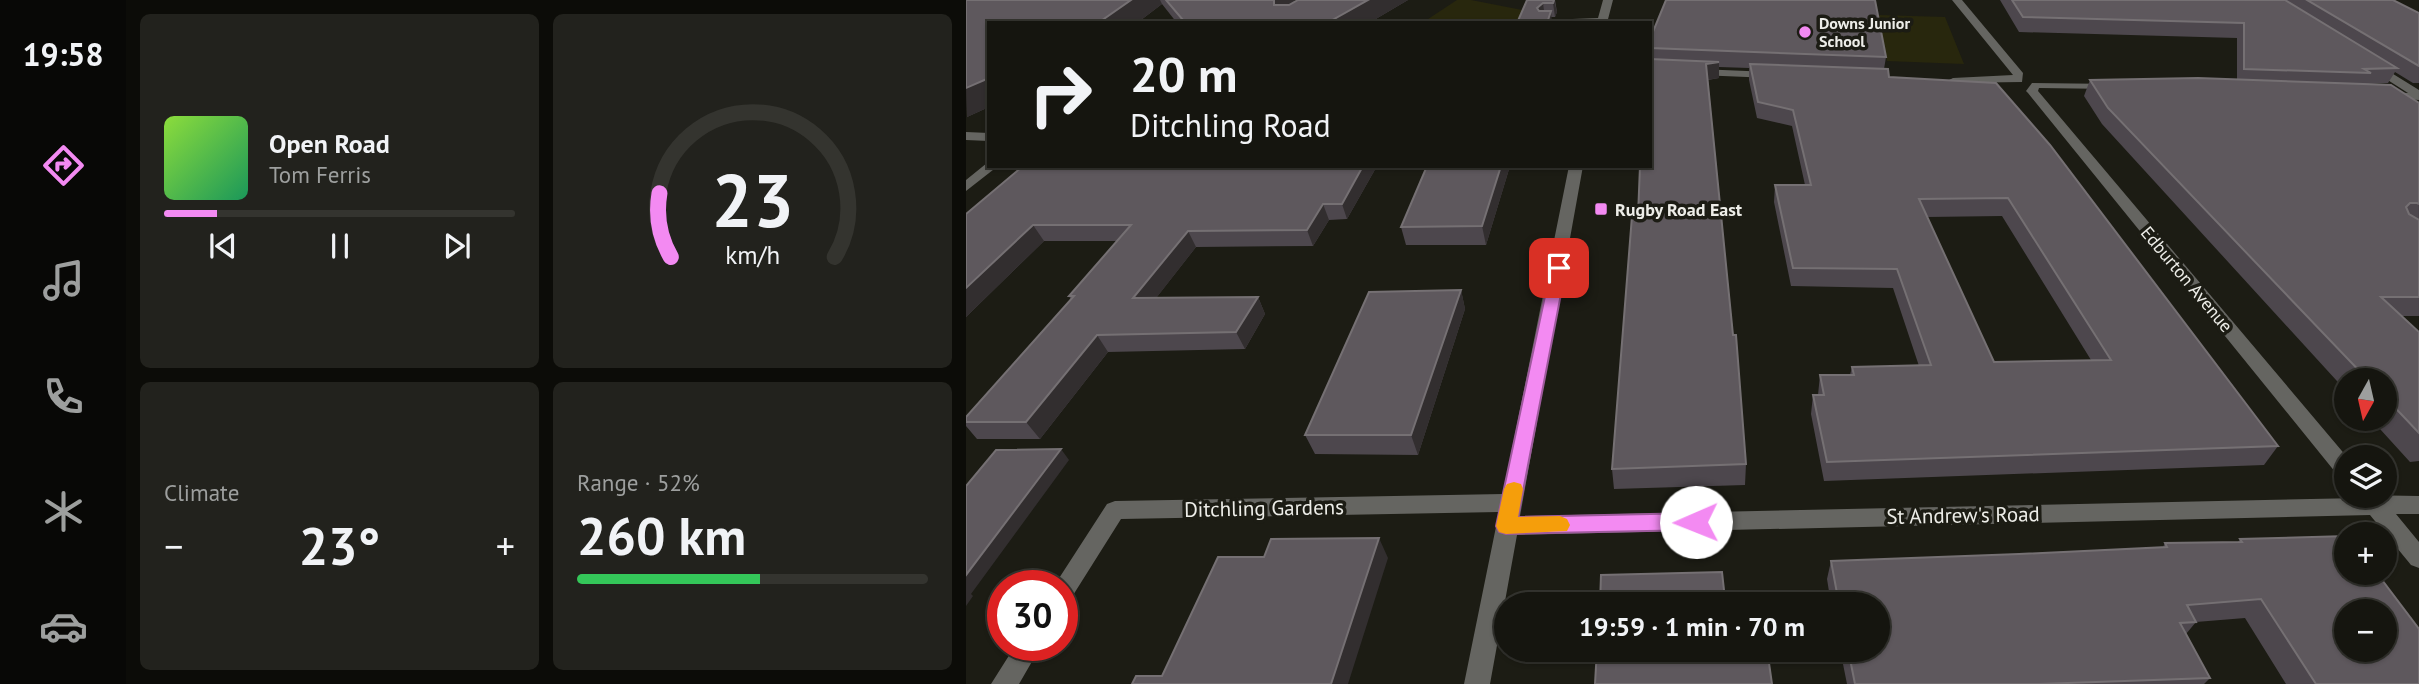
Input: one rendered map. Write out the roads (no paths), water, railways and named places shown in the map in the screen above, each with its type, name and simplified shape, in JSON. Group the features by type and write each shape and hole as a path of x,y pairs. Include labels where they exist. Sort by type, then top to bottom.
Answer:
{"street":[{"path":"1602,21 1608,0"},
{"path":"1939,81 2018,80 2019,75 1958,0"},
{"path":"2360,58 2419,96"},
{"path":"1652,70 1783,76"},
{"name":"Edburton Avenue","path":"2130,87 2036,85 2032,91 2334,456"},
{"path":"2378,95 2419,96"},
{"path":"966,136 987,137"},
{"path":"966,187 990,168"},
{"path":"1477,684 1506,526 1545,344 1576,168"},
{"name":"St Andrew's Road","path":"1506,526 2334,502"},
{"name":"Ditchling Gardens","path":"1077,570 1115,510 1511,503"},
{"name":"St Andrew's Road","path":"2397,503 2419,505"},
{"path":"2376,508 2419,558"},
{"path":"1004,684 1019,661"}],"place":[{"name":"Downs Junior School","path":"1805,32"},
{"name":"Rugby Road East","path":"1601,209"}]}
